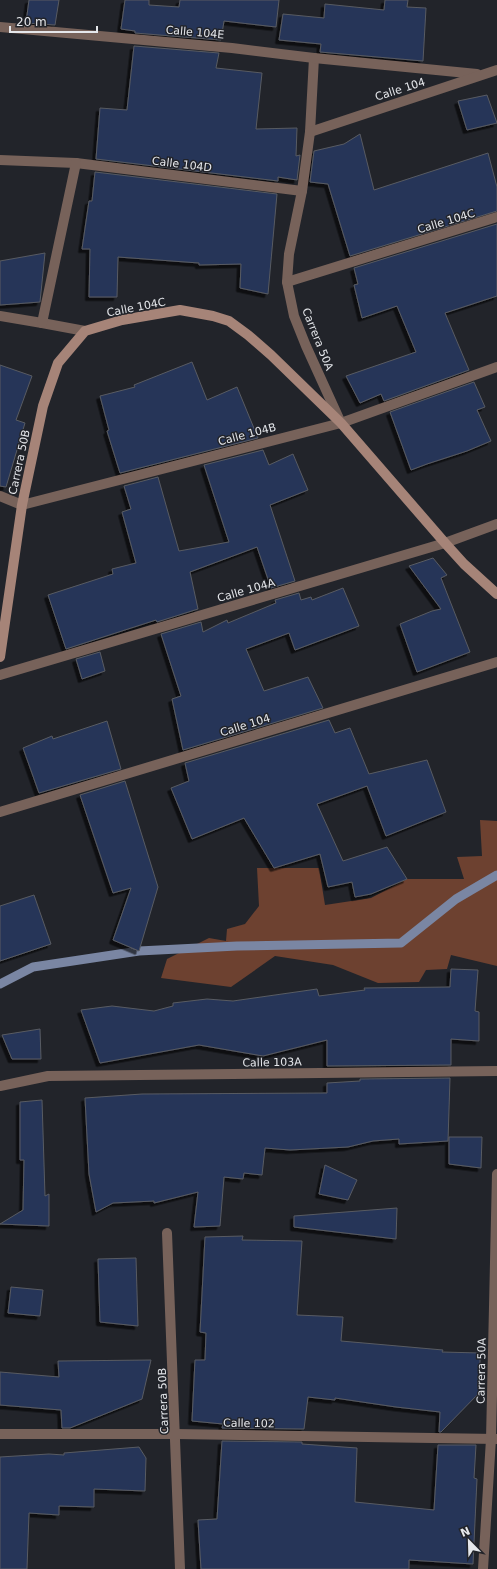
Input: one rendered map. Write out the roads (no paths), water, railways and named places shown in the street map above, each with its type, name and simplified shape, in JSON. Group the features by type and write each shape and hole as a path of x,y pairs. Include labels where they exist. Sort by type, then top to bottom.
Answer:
{"street":[{"name":"Calle 104E","path":"0,27 232,48 482,75"},
{"path":"302,191 310,132 314,58"},
{"name":"Calle 104","path":"310,132 497,70"},
{"name":"Calle 104D","path":"0,160 76,163 302,191"},
{"path":"42,322 76,163"},
{"name":"Carrera 50A","path":"302,191 289,254 287,282 296,322 341,422"},
{"name":"Calle 104C","path":"287,282 497,217"},
{"name":"Calle 104C","path":"0,316 42,322 85,331 122,320 180,310 213,316 229,321 248,335"},
{"name":"Carrera 50B","path":"0,657 22,505 43,406 58,363 85,331"},
{"name":"Carrera 50A","path":"248,335 341,422 464,564 497,594"},
{"name":"Calle 104B","path":"22,505 341,422 497,367"},
{"path":"0,496 22,505"},
{"name":"Calle 104A","path":"0,675 445,543 497,524"},
{"name":"Calle 104","path":"0,812 497,662"},
{"name":"Calle 103A","path":"0,1086 48,1076 497,1071"},
{"name":"Carrera 50A","path":"483,1569 494,1439 497,1174"},
{"name":"Carrera 50B","path":"167,1233 176,1434 180,1569"},
{"name":"Calle 102","path":"0,1434 176,1434 494,1439"}],"waterway":[{"path":"0,984 33,967 139,951 237,946 401,943 456,899 497,875"}]}
